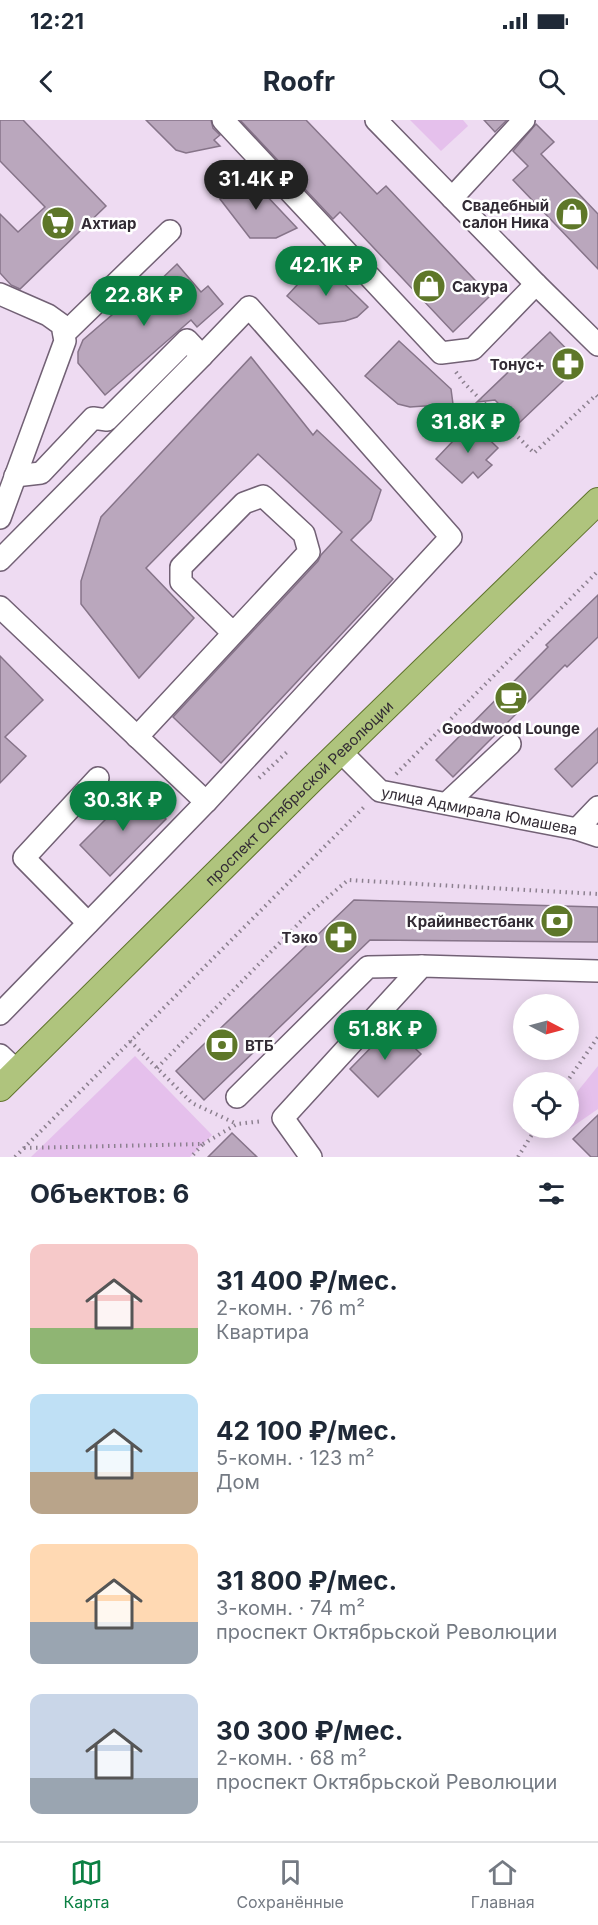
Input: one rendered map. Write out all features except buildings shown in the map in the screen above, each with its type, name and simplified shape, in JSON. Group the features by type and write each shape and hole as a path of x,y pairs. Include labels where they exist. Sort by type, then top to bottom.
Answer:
{"main road":[{"name":"проспект Октябрьской Революции","path":"6,1071 598,501"}],"street":[{"path":"223,120 441,353 473,349 536,284"},
{"path":"376,120 598,345"},
{"path":"452,198 524,120"},
{"path":"64,333 170,231"},
{"path":"0,294 48,315 63,325 65,341 0,518"},
{"path":"0,560 249,307 451,537 206,802 0,1014"},
{"path":"15,476 40,473 93,418 107,420 187,340 202,356"},
{"path":"136,737 309,552 304,534 263,496 244,503 181,567 181,582 233,633"},
{"path":"0,607 206,802"},
{"path":"447,804 510,744"},
{"name":"улица Адмирала Юмашева","path":"340,751 380,791 577,829 598,836"},
{"path":"88,923 24,858 98,778"},
{"path":"577,829 598,807"},
{"path":"237,1097 368,967 422,966 598,971"},
{"path":"311,1157 283,1118 422,966"}],"path":[{"path":"441,353 464,383 534,453 596,395 598,397"},
{"path":"15,1157 598,571"},
{"path":"157,1068 306,916 348,879 598,894"},
{"path":"574,1072 598,1038"},
{"path":"130,1041 192,1102 237,1124"},
{"path":"191,1157 204,1144 237,1124 283,1118"},
{"path":"518,1157 530,1138"},
{"path":"23,1148 204,1144"}],"shaded area":[{"path":"410,120 463,120 468,126 441,151"},
{"path":"135,1056 212,1135 190,1157 31,1157"},
{"path":"598,1066 598,1109 579,1122 579,1090"}],"place":[{"name":"Свадебный салон Ника","path":"572,214"},
{"name":"Ахтиар","path":"58,223"},
{"name":"Сакура","path":"429,286"},
{"name":"Тонус+","path":"568,364"},
{"name":"Goodwood Lounge","path":"511,698"},
{"name":"Крайинвестбанк","path":"557,921"},
{"name":"Тэко","path":"341,937"},
{"name":"ВТБ","path":"222,1045"}]}
